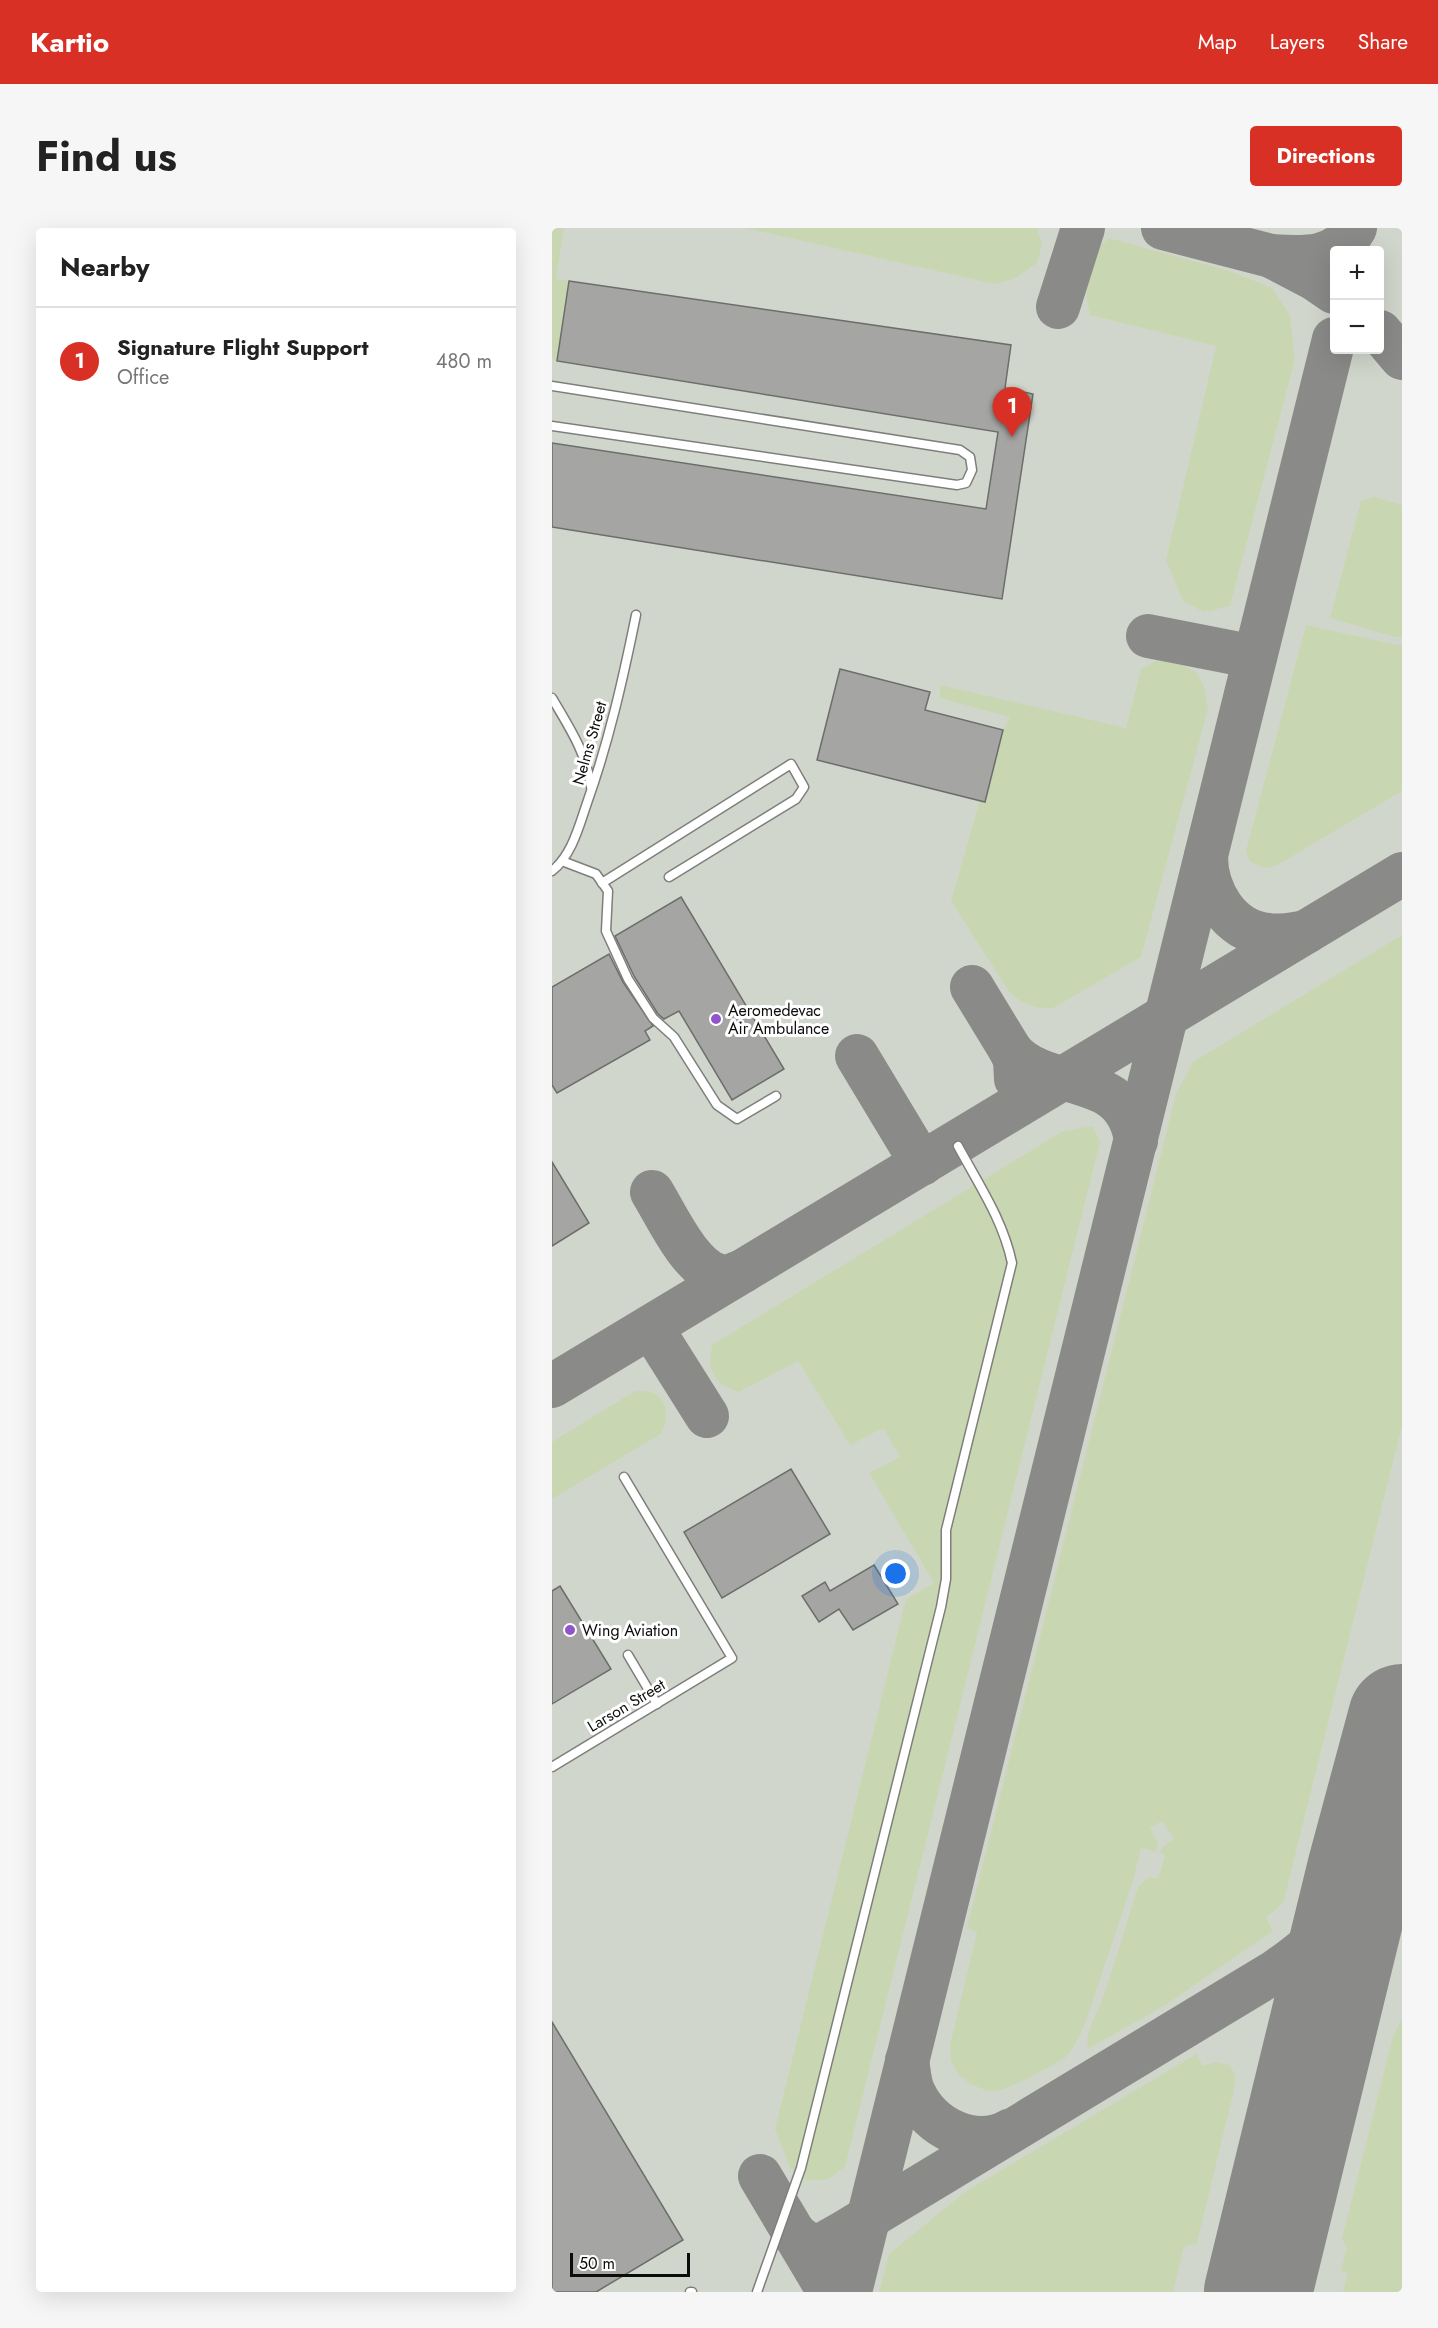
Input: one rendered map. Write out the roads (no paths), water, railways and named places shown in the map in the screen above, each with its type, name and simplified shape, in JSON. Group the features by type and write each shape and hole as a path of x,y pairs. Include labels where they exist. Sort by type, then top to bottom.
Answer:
{"lane":[{"path":"552,386 960,450 970,457 972,470 966,483 952,484 552,426"},
{"name":"Nelms Street","path":"552,872 562,861 572,843 608,740 636,615"},
{"path":"552,698 579,744 586,762 591,791"},
{"path":"602,883 791,764 804,787 796,799 669,877"},
{"path":"562,861 596,874 608,891 606,931 628,979 653,1018 674,1037 717,1105 737,1119 776,1096"},
{"path":"757,2292 801,2168 938,1618 946,1579 946,1530 1012,1263 1007,1238 958,1146"},
{"name":"Larson Street","path":"552,1767 732,1658 624,1477"},
{"path":"628,1655 657,1704"}],"place":[{"name":"Signature Flight Support","path":"1012,437"},
{"name":"Aeromedevac Air Ambulance","path":"716,1019"},
{"name":"Wing Aviation","path":"570,1630"}]}
